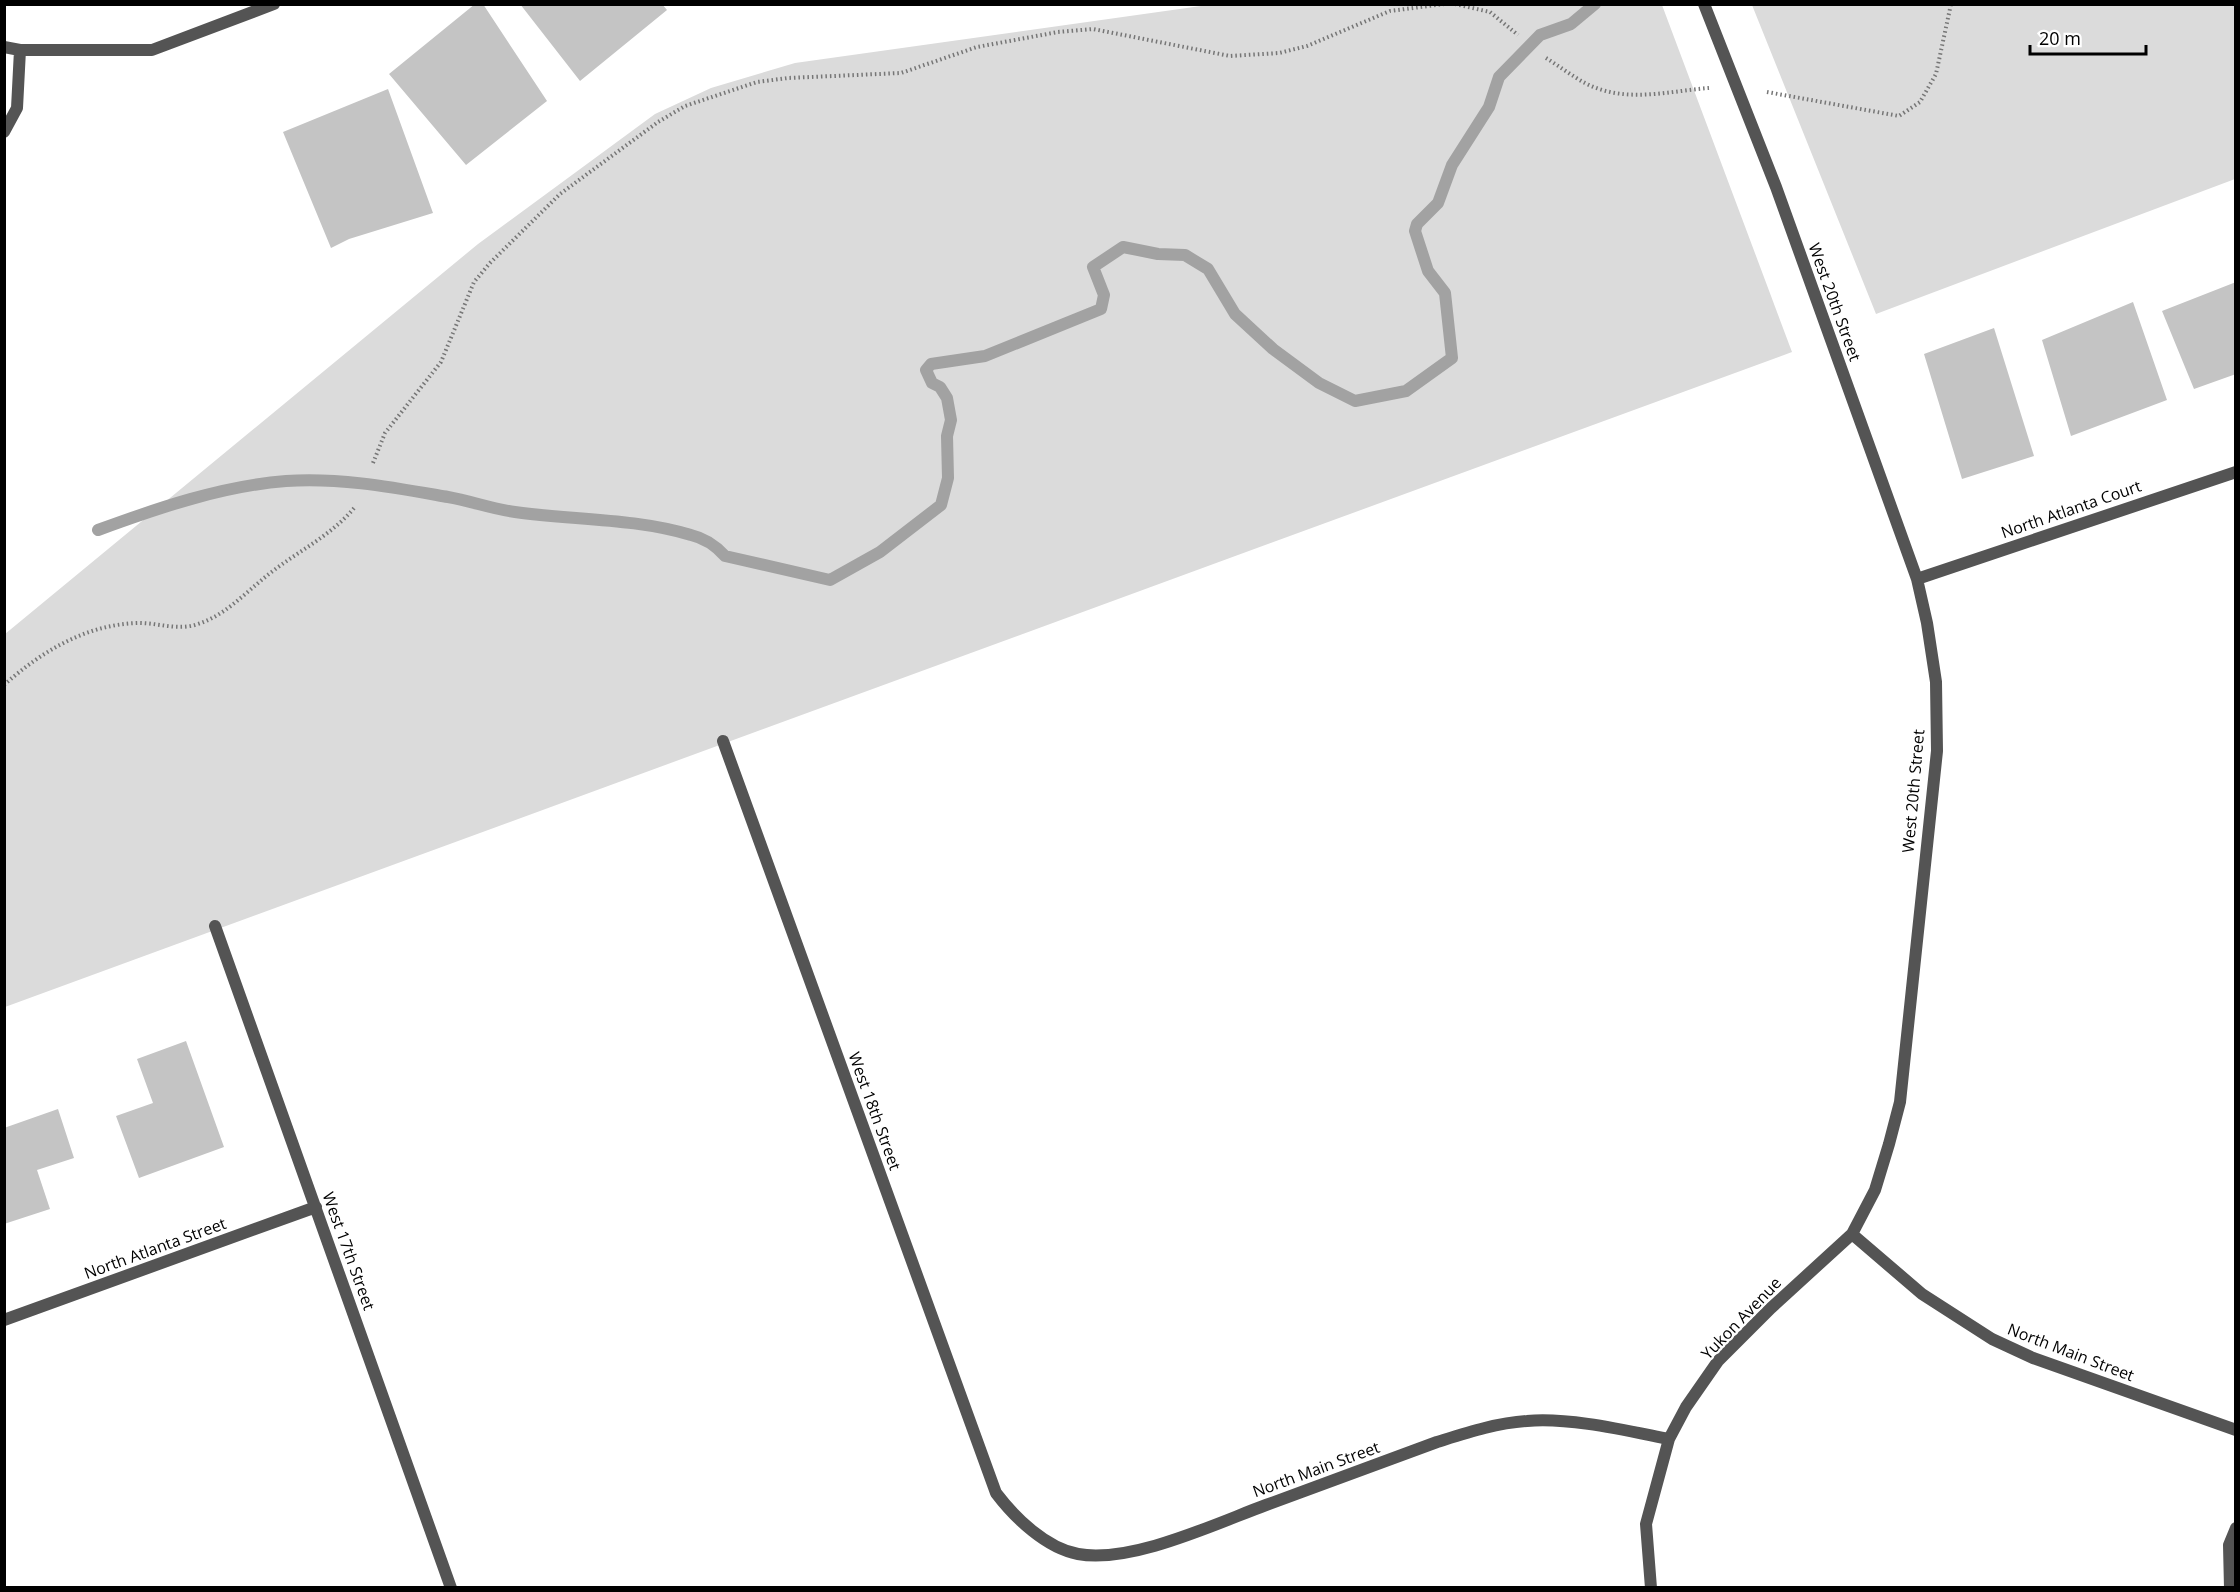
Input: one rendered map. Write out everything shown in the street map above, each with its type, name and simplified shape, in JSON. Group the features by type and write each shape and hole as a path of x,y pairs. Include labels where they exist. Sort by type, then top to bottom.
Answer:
{"street":[{"path":"4,47 20,50 152,50 274,4"},
{"name":"West 20th Street","path":"1704,4 1734,86 1776,187 1917,579 1927,623 1936,682 1936,751 1900,1102 1875,1190 1852,1234"},
{"path":"4,132 17,108 20,50"},
{"name":"North Atlanta Court","path":"1917,579 2235,472"},
{"name":"West 18th Street","path":"723,741 996,1493"},
{"name":"West 17th Street","path":"215,926 451,1587"},
{"name":"North Atlanta Street","path":"4,1320 316,1207"},
{"name":"North Main Street","path":"1852,1234 1922,1294 1992,1339 2033,1358 2235,1430"},
{"name":"Yukon Avenue","path":"1651,1587 1646,1524 1669,1439 1686,1407 1718,1361 1771,1308 1852,1234"},
{"name":"North Main Street","path":"996,1493 1016,1519 1046,1540 1078,1554 1115,1553 1166,1542 1437,1442 1482,1428 1528,1420 1602,1426 1669,1439"},
{"path":"2230,1587 2229,1545 2235,1528"}],"path":[{"path":"373,463 385,434 441,362 474,282 490,262 560,194 658,122 685,106 758,82 788,78 901,73 977,47 1058,32 1093,29 1230,57 1279,53 1307,46 1390,11 1444,4"},
{"path":"1455,4 1490,12 1518,35"},
{"path":"1546,58 1586,84 1614,94 1649,95 1734,86 1899,116 1920,102 1936,74 1951,4"},
{"path":"4,685 54,645 101,628 139,623 177,628 198,624 223,612 269,573 341,523 355,507"}],"shaded area":[{"path":"1208,5 1662,5 1792,352 5,1007 5,634 478,244 655,114 711,88 795,63"},
{"path":"1752,5 2235,5 2235,179 1876,314"}],"building":[{"path":"475,4 483,4 547,101 466,165 389,74"},
{"path":"520,4 662,4 667,10 580,81"},
{"path":"388,89 433,213 349,239 331,248 283,132"},
{"path":"2236,282 2236,374 2194,389 2162,311"},
{"path":"2133,302 2167,400 2071,436 2042,340"},
{"path":"1994,328 2034,456 1962,479 1924,354"},
{"path":"186,1041 224,1147 139,1178 116,1116 153,1103 137,1059"},
{"path":"58,1109 74,1158 37,1170 50,1209 4,1224 4,1128"}],"waterway":[{"path":"98,530 167,506 238,488 286,481 347,482 448,497 515,512 626,522 669,529 701,538 725,556 830,580 880,552 941,505 948,478 947,436 951,420 947,398 940,387 932,383 926,370 931,364 985,356 1101,309 1104,295 1093,267 1123,247 1158,254 1185,255 1208,269 1235,314 1273,349 1319,383 1355,401 1406,391 1452,358 1445,293 1428,271 1415,231 1417,224 1438,203 1452,165 1489,107 1499,77 1540,35 1571,24 1595,4"}]}
